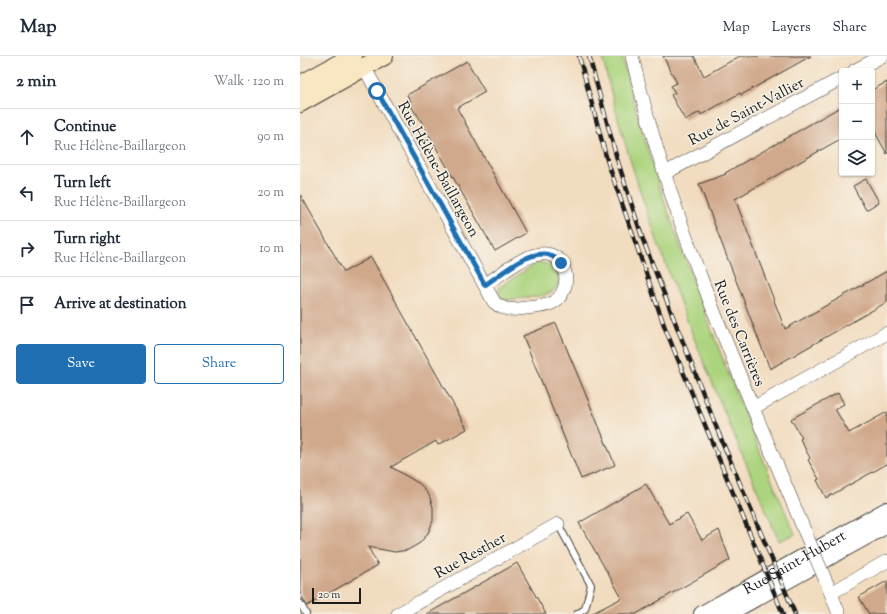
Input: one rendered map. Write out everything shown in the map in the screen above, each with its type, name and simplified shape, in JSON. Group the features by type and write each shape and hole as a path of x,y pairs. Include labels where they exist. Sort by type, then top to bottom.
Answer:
{"main road":[{"path":"300,85 354,60 384,56"},
{"path":"300,103 354,60"}],"street":[{"name":"Rue des Carrières","path":"632,56 665,172 704,288 839,614"},
{"path":"860,68 882,56"},
{"name":"Rue Hélène-Baillargeon","path":"354,60 491,297 499,307 511,310 546,305 553,302 564,290 566,284 566,274 557,258 540,254 527,258 485,285"},
{"name":"Rue de Saint-Vallier","path":"665,172 839,80"},
{"path":"753,408 887,333"},
{"name":"Rue Saint-Hubert","path":"702,614 887,510"},
{"name":"Rue Resther","path":"398,614 558,524"},
{"name":"Rue Saint-Hubert","path":"727,614 887,525"},
{"path":"829,590 887,561"}],"lane":[{"path":"558,524 592,585 585,609 577,614"},
{"path":"300,603 306,614"}],"green space":[{"path":"602,56 622,56 643,135 712,332 766,467 795,534 779,541 704,362 657,242 618,119"},
{"path":"537,263 549,265 557,272 559,281 553,291 544,295 507,300 501,297 499,293 500,287"}],"building":[{"path":"663,56 694,56 704,76 740,56 811,56 741,95 740,93 701,115 700,112 685,120 671,95 675,93 671,86 677,83"},
{"path":"467,61 485,92 457,108 526,233 495,251 409,102 411,101 407,95"},
{"path":"887,82 887,154 875,132 875,88"},
{"path":"839,108 839,140 735,199 785,329 887,271 887,302 770,369 699,184 726,174 725,173"},
{"path":"866,179 879,202 866,210 853,186"},
{"path":"300,194 344,272 371,257 467,429 438,445 436,441 391,467 420,484 429,495 433,507 433,521 428,533 420,543 408,550 395,552 368,547 378,565 307,606 300,593"},
{"path":"556,323 615,465 581,479 523,336"},
{"path":"838,393 844,404 835,409 849,433 887,412 887,464 826,498 817,480 819,479 808,460 810,458 800,439 802,438 791,419"},
{"path":"646,484 669,524 687,514 702,540 719,530 730,560 636,614 591,614 622,598 579,523"},
{"path":"517,563 546,614 427,614"},
{"path":"887,581 887,614 869,614 859,597"}],"railway":[{"path":"579,56 607,160 665,328 783,614"},
{"path":"589,56 617,159 643,240 719,434 795,614"}],"route":[{"path":"377,91 485,285 515,265 536,255 546,254 557,258 561,263"}]}
